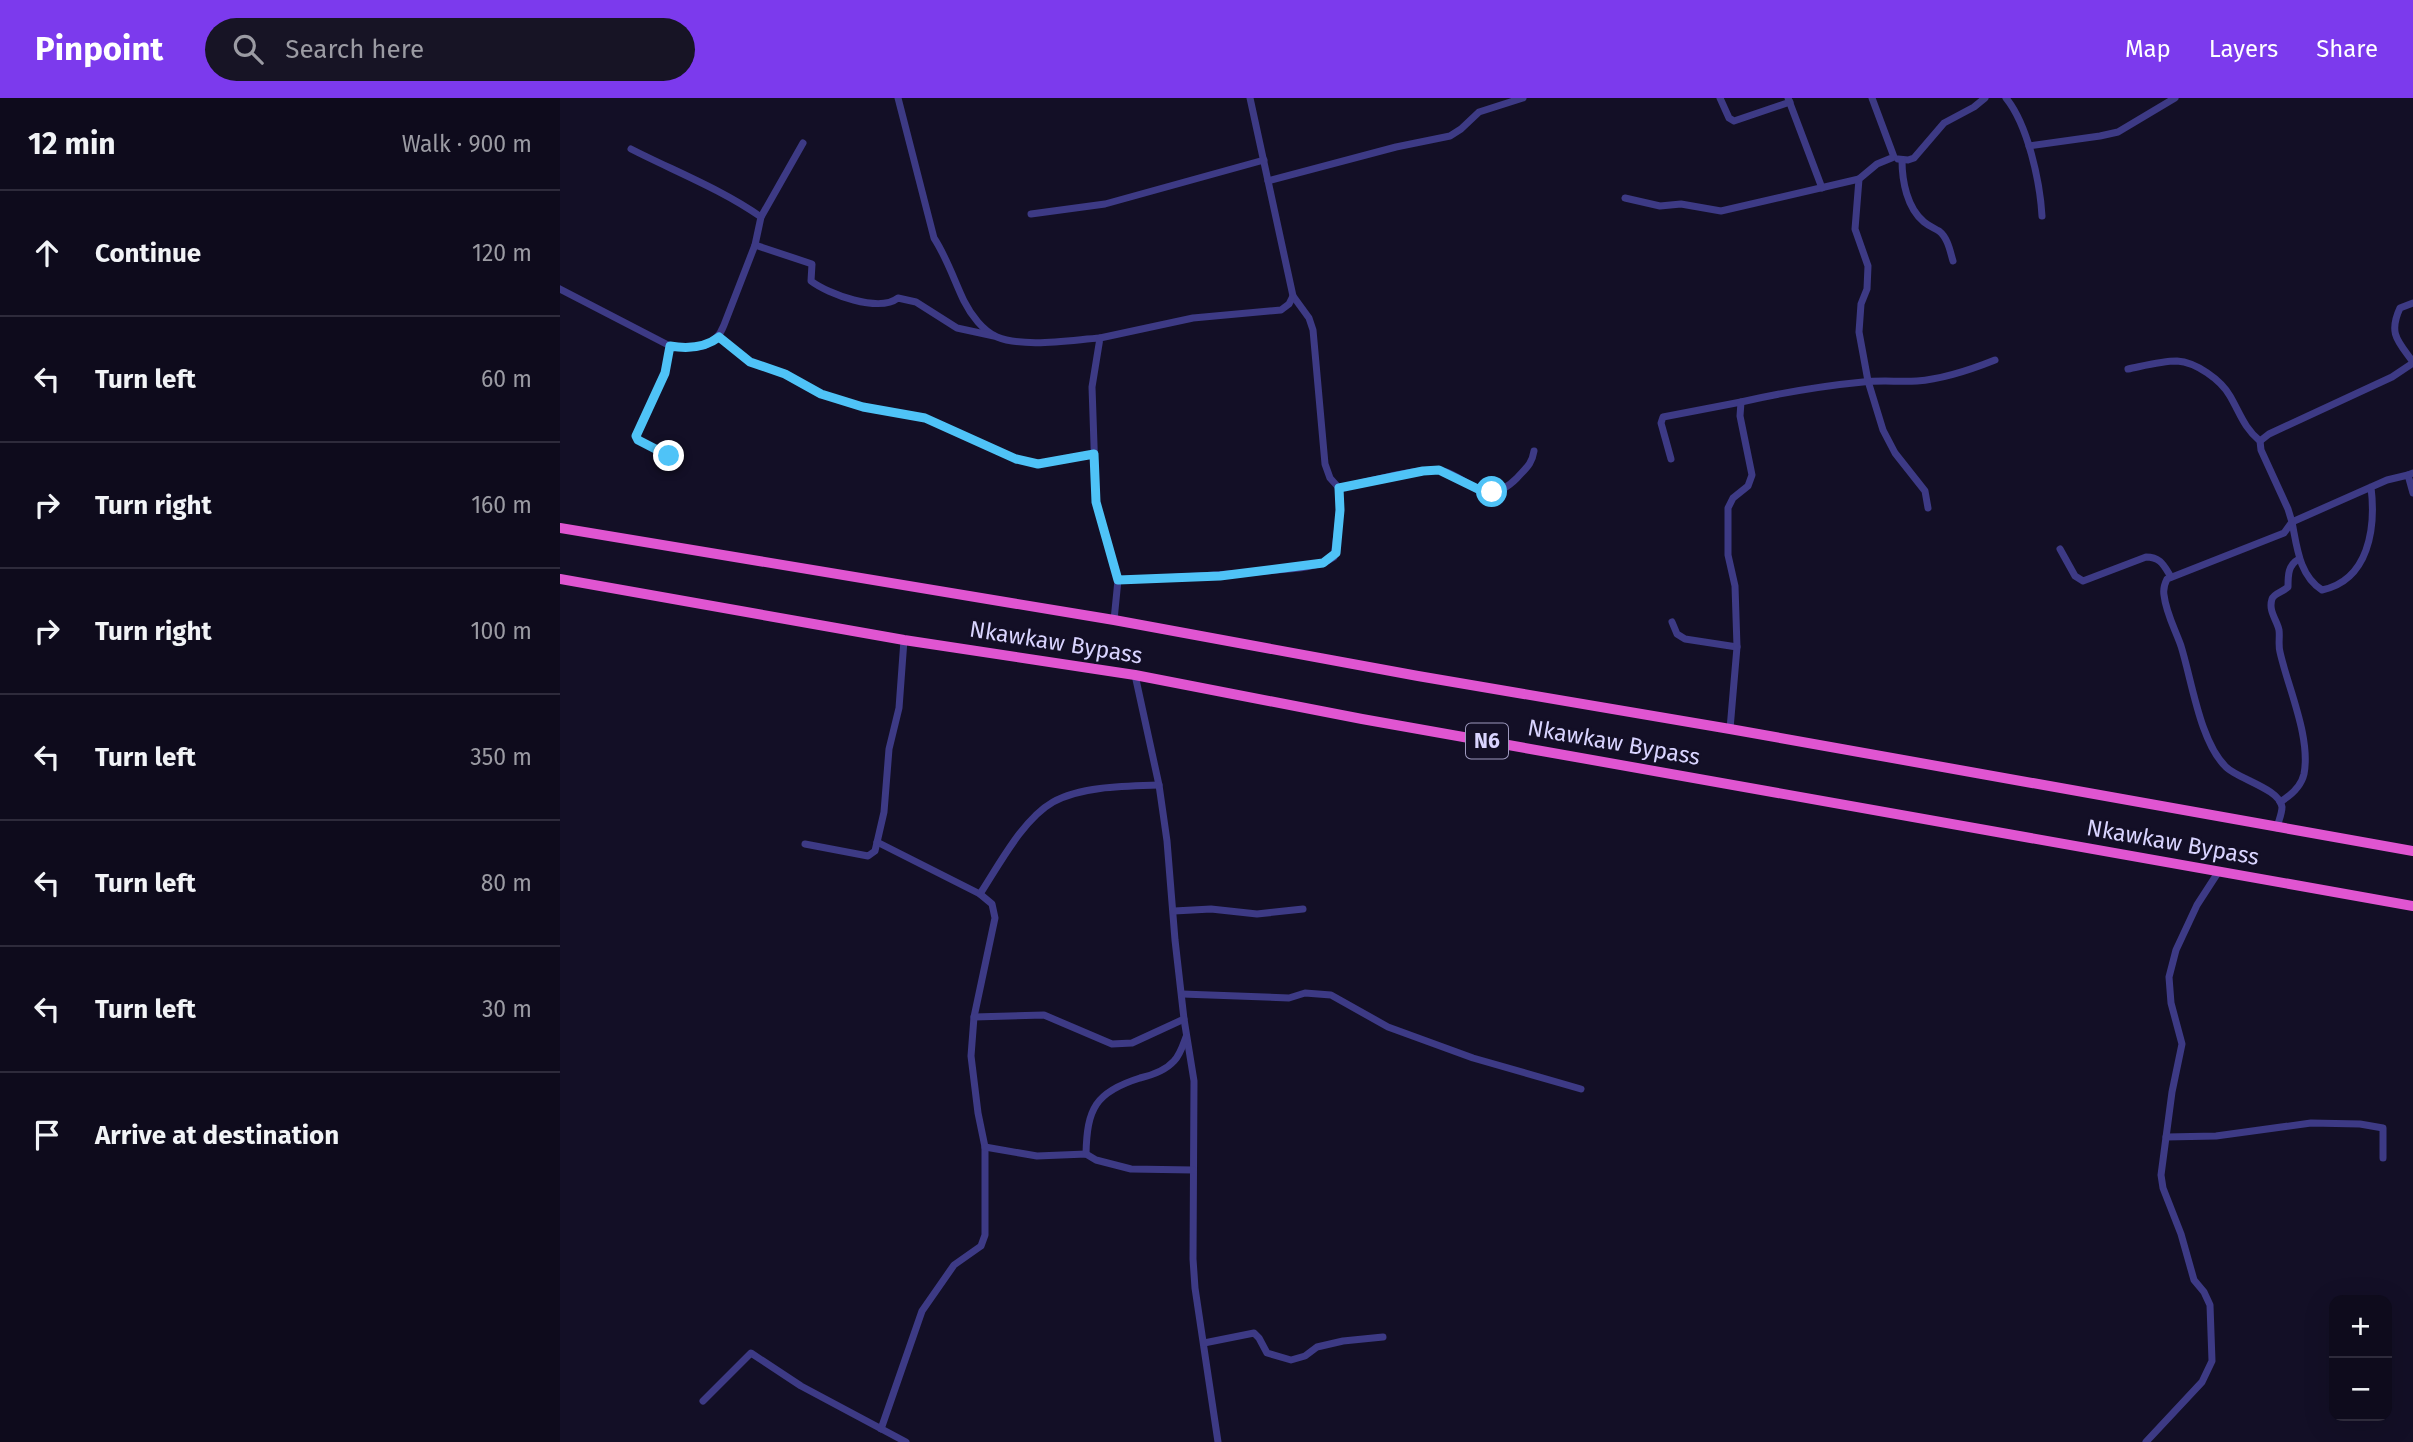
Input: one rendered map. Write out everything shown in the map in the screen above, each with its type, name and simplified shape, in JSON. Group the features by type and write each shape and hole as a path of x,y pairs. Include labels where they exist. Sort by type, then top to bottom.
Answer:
{"highway":[{"name":"Nkawkaw Bypass","path":"560,528 1114,620 2413,851"},
{"name":"Nkawkaw Bypass","path":"560,579 904,640 1135,675 1362,719 2413,906"}],"street":[{"path":"898,98 934,238 946,256 964,301 976,321 997,337"},
{"path":"1118,580 1220,576 1323,563 1336,553 1339,488 1330,478 1325,464 1313,330 1309,318 1293,296 1250,98"},
{"path":"1268,181 1396,147 1450,136 1479,112 1523,98"},
{"path":"1720,98 1729,118 1734,121 1789,100 1822,188"},
{"path":"1872,98 1898,159 1902,182 1915,209 1923,221 1941,233 1947,241 1953,261"},
{"path":"1625,198 1660,206 1681,204 1721,211 1859,179 1877,164 1914,158 1939,127 1985,98"},
{"path":"2006,98 2029,146 2041,194 2042,216"},
{"path":"2029,146 2118,132 2175,98"},
{"path":"561,291 670,346 694,347 712,342 719,337 755,244 761,217 803,144"},
{"path":"631,149 693,181 733,197 761,217"},
{"path":"1031,214 1105,204 1264,160"},
{"path":"1859,179 1855,229 1868,266 1867,289 1861,304 1859,332 1868,381 1883,429 1895,453 1925,491 1928,508"},
{"path":"755,244 812,264 811,281 821,288 858,301 883,305 898,298 916,302 957,328 1023,342 1100,338 1193,318 1281,310 1289,304 1293,296"},
{"path":"2260,441 2269,434 2392,377 2413,363 2395,336 2394,321 2400,308 2413,303"},
{"path":"719,337 750,362 785,374 821,394 863,407 925,418 1016,459 1038,464 1094,454"},
{"path":"1100,338 1093,387 1096,502 1118,580 1114,620"},
{"path":"669,456 638,440 636,436 665,373 670,346"},
{"path":"1671,459 1661,423 1663,417 1793,390 1868,381 1919,381 1963,372 1995,360"},
{"path":"2128,369 2177,361 2194,366 2219,382 2230,395 2250,433 2260,441 2261,450 2288,509 2299,559 2312,583 2322,590 2333,588 2351,577 2360,565 2370,535 2373,504 2371,487"},
{"path":"1730,729 1737,647 1735,586 1728,555 1728,508 1732,498 1748,485 1752,475 1739,407 1741,402"},
{"path":"1339,488 1439,470 1484,492 1499,491 1509,486 1532,463 1534,451"},
{"path":"2277,828 2282,809 2280,802 2248,779 2235,775 2216,756 2165,602 2166,579 2273,539 2284,533 2292,522 2387,480 2410,474 2413,493"},
{"path":"2060,549 2075,576 2083,581 2146,558 2160,560 2171,577"},
{"path":"2280,802 2293,794 2304,776 2304,750 2300,723 2280,653 2278,628 2272,617 2272,601 2274,595 2288,587 2289,569 2292,563 2299,559"},
{"path":"1672,622 1676,634 1685,639 1737,647"},
{"path":"805,845 868,856 875,851 884,812 889,749 899,708 904,640"},
{"path":"1135,675 1159,785 1186,1037 1194,1081 1193,1259 1218,1442"},
{"path":"980,894 1032,818 1054,801 1078,793 1116,786 1159,785"},
{"path":"877,842 980,894 992,904 995,918 974,1017 971,1056 985,1147 985,1235 981,1246 954,1265 922,1311 881,1429"},
{"path":"2146,1442 2202,1382 2212,1361 2210,1305 2194,1280 2181,1234 2162,1188 2161,1175 2182,1044 2171,1003 2169,977 2176,950 2196,905 2219,871"},
{"path":"1174,911 1211,909 1257,914 1303,909"},
{"path":"1182,994 1289,999 1305,993 1331,995 1388,1027 1473,1058 1581,1089"},
{"path":"974,1017 1044,1015 1112,1044 1132,1043 1184,1019"},
{"path":"1086,1154 1086,1130 1090,1114 1100,1099 1125,1083 1163,1071 1176,1060 1186,1037"},
{"path":"2166,1137 2216,1136 2311,1123 2360,1124 2383,1128 2384,1158"},
{"path":"985,1147 1037,1156 1086,1154 1096,1160 1131,1169 1193,1170"},
{"path":"1204,1343 1254,1333 1267,1353 1291,1360 1305,1356 1317,1347 1383,1337"},
{"path":"703,1401 751,1353 801,1386 906,1442"}],"route":[{"path":"669,456 638,440 636,436 665,373 670,346 682,348 706,345 719,337 750,362 785,374 821,394 863,407 925,418 1016,459 1038,464 1094,454 1096,502 1118,580 1220,576 1323,563 1336,553 1339,488 1439,470 1484,492 1492,492"}]}
